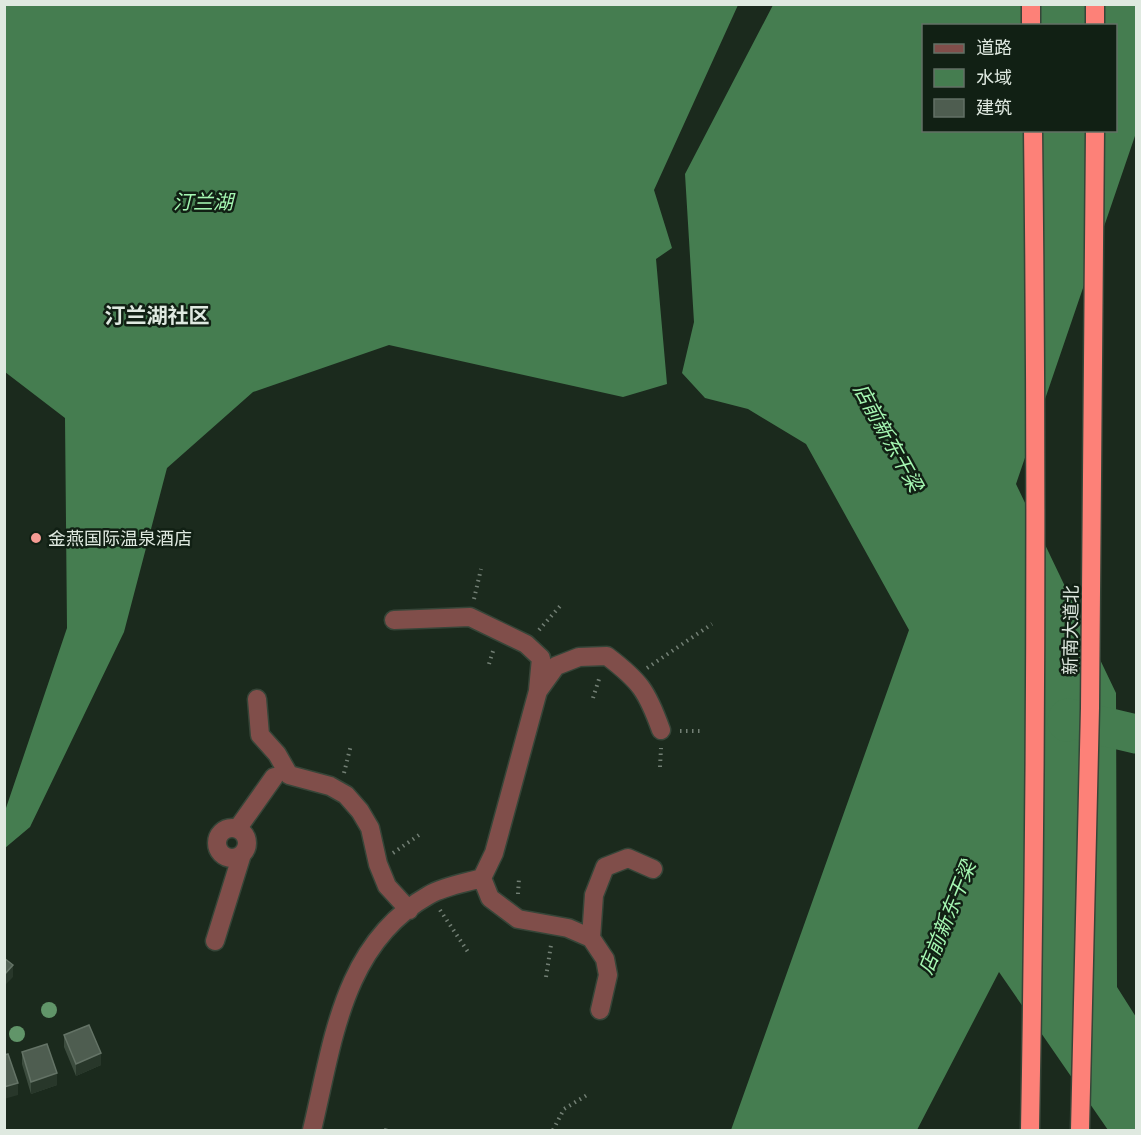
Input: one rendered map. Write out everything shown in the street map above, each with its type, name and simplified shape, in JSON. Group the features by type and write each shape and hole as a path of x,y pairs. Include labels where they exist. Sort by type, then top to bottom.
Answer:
{"highway":[{"path":"1031,4 1031,24"},
{"path":"1095,4 1095,24"},
{"name":"新南大道北","path":"1030,1131 1034,898 1036,372 1033,132"},
{"name":"新南大道北","path":"1080,1131 1090,708 1095,132"}],"lane":[{"path":"394,620 470,617 526,644 548,662 579,657 607,656 634,677 650,699 661,730"},
{"path":"312,1131 341,1006 365,953 409,910 430,894 482,878 494,853 548,662"},
{"path":"242,854 227,857 217,847 218,837 224,830 238,828 281,776 277,754 260,735 257,699"},
{"path":"281,776 330,786 339,791 360,811 370,828 378,864 387,886 409,910"},
{"path":"215,941 247,840 238,828"},
{"path":"591,938 594,895 605,867 628,858 653,869"},
{"path":"482,878 490,898 518,919 554,925 591,938 605,959 608,975 600,1010"}],"path":[{"path":"470,617 481,569"},
{"path":"526,644 561,604"},
{"path":"634,677 712,624"},
{"path":"339,791 351,746"},
{"path":"378,864 422,833"},
{"path":"430,894 468,952"},
{"path":"546,977 554,925"},
{"path":"553,1131 564,1109 587,1095"}],"water":[{"name":"汀兰湖","path":"5,4 738,5 654,190 672,248 656,259 667,384 623,397 389,345 253,392 167,468 124,632 30,827 5,848 5,811 67,628 65,418 5,372"},
{"name":"店前新东干梁","path":"773,5 1136,5 1136,133 1016,484 1116,693 1117,987 1136,1017 1136,1130 1108,1130 999,972 917,1130 731,1130 909,630 806,444 748,409 705,398 682,373 694,322 685,174"}],"building":[{"path":"4,958 13,965 4,975"},
{"path":"89,1025 101,1053 76,1064 64,1035"},
{"path":"47,1044 57,1073 31,1082 22,1052"},
{"path":"8,1054 18,1083 4,1087 4,1055"}],"waterway":[{"path":"1067,722 1068,718 1136,734"}],"place":[{"name":"金燕国际温泉酒店","path":"36,538"}],"district":[{"name":"汀兰湖社区","path":"157,314"}]}
